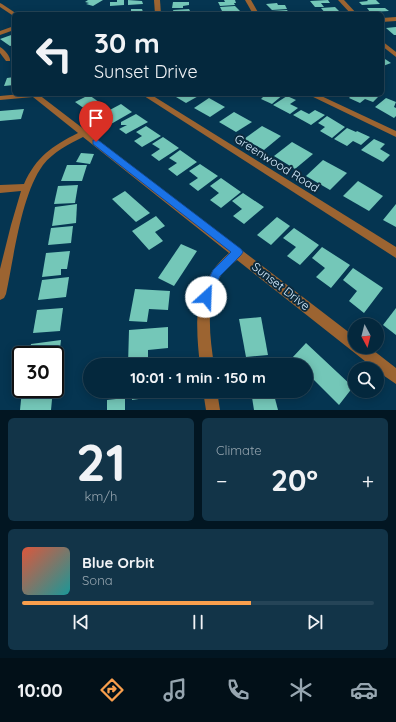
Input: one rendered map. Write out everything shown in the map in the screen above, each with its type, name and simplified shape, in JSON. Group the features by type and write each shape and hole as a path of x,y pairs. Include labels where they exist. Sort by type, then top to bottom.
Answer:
{"street":[{"path":"157,0 158,12"},
{"path":"248,0 255,12"},
{"path":"341,0 352,12"},
{"path":"0,5 12,13"},
{"path":"384,20 396,19"},
{"path":"0,33 12,29"},
{"path":"384,45 396,55"},
{"path":"0,49 8,60 0,61"},
{"name":"Sunset Drive","path":"0,98 35,96 238,252 348,339"},
{"name":"Greenwood Road","path":"148,96 396,253"},
{"path":"315,96 396,134"},
{"path":"0,294 28,187 40,164 61,145 84,133"},
{"path":"0,189 28,187"},
{"path":"206,358 204,344 206,297 216,273 238,252"},
{"path":"367,354 396,377"},
{"path":"211,398 213,410"}],"building":[{"path":"88,0 103,0 93,6 86,4 89,3 85,2"},
{"path":"117,0 124,0 124,5 110,6 110,2 117,2"},
{"path":"128,0 142,1 143,4 128,5"},
{"path":"224,0 235,0 236,3 234,3 235,5 220,6 218,2 225,2"},
{"path":"328,0 330,3 321,3 324,7 315,7 310,1"},
{"path":"367,0 376,0 380,4 362,5 359,2 368,1"},
{"path":"173,2 189,2 189,5 183,6 183,8 172,8"},
{"path":"277,3 278,5 285,5 287,9 272,10 266,4"},
{"path":"235,6 241,12 222,11 220,7"},
{"path":"335,7 339,11 324,12 321,8"},
{"path":"367,8 385,8 389,11 370,12"},
{"path":"131,9 142,9 143,12 131,12"},
{"path":"189,9 190,11 194,12 174,12 173,10"},
{"path":"287,10 288,12 272,12 271,11"},
{"path":"396,27 396,35 386,28"},
{"path":"12,35 12,46 10,46 0,39"},
{"path":"384,58 391,63 384,66"},
{"path":"12,77 12,85 4,86 7,78"},
{"path":"87,96 90,96 106,107 92,114 75,102"},
{"path":"174,96 198,96 186,103"},
{"path":"264,96 282,96 272,104 261,99"},
{"path":"287,96 296,100 290,104 298,108 290,114 273,105"},
{"path":"351,96 378,97 373,102 365,99 360,103 349,98"},
{"path":"209,98 225,107 210,117 194,108"},
{"path":"386,98 396,102 394,107 396,108 396,116 394,118 375,107"},
{"path":"121,104 132,112 111,124 105,119 113,115 107,115 106,112"},
{"path":"24,109 21,119 0,121 0,111"},
{"path":"301,110 309,114 315,110 325,115 311,125 293,115"},
{"path":"234,112 252,122 236,132 219,122"},
{"path":"136,114 148,122 126,134 119,129 127,125 121,125 121,122"},
{"path":"327,116 345,127 332,138 320,131 325,127 318,123"},
{"path":"146,126 161,136 142,147 134,141 142,136 136,132"},
{"path":"262,126 281,136 264,150 244,139"},
{"path":"347,128 370,137 361,145 353,141 347,146 334,139"},
{"path":"163,137 179,148 159,161 151,155 160,149 152,144"},
{"path":"374,139 385,144 380,149 390,155 383,162 361,150"},
{"path":"292,142 313,154 295,169 274,156"},
{"path":"180,150 197,162 177,176 168,169 177,163 169,158"},
{"path":"81,153 94,154 90,164 76,162"},
{"path":"323,160 347,173 330,190 306,176"},
{"path":"200,164 218,176 198,191 189,184 198,178 189,171"},
{"path":"67,165 87,165 82,181 61,181"},
{"path":"221,178 241,192 221,208 210,200 219,193 210,186"},
{"path":"358,181 383,196 369,211 343,196"},
{"path":"78,185 75,203 54,204 58,186"},
{"path":"125,191 150,213 136,222 112,199"},
{"path":"243,193 264,207 244,224 233,216 242,209 232,201"},
{"path":"77,204 76,223 52,226 55,207"},
{"path":"396,204 396,227 383,220"},
{"path":"156,216 165,226 155,232 163,241 149,250 132,231"},
{"path":"277,217 290,226 271,245 257,235"},
{"path":"73,226 71,243 48,245 51,228"},
{"path":"294,228 319,245 300,265 287,256 296,247 283,238"},
{"path":"181,244 197,251 174,286 158,278"},
{"path":"322,247 350,265 331,288 316,277 325,268 312,258"},
{"path":"70,251 67,269 61,269 61,275 42,277 46,253"},
{"path":"353,268 383,288 364,313 349,301 357,291 343,280"},
{"path":"69,277 66,297 38,300 42,280"},
{"path":"135,289 170,291 168,310 149,309 147,322 129,321"},
{"path":"63,308 60,331 33,333 37,310"},
{"path":"396,308 396,335 384,326"},
{"path":"261,317 268,355 246,357 239,319"},
{"path":"168,327 168,348 148,350 148,358 128,358 129,330"},
{"path":"61,340 60,346 31,346 31,344"},
{"path":"306,343 348,382 348,393 339,405 313,379 313,358 292,358"},
{"path":"21,398 52,398 51,410 20,410"},
{"path":"125,398 125,410 107,410 107,400"},
{"path":"132,398 145,398 132,400"},
{"path":"252,398 275,398 278,410 254,410"}],"route":[{"path":"96,142 238,252 216,273 206,297"}]}
